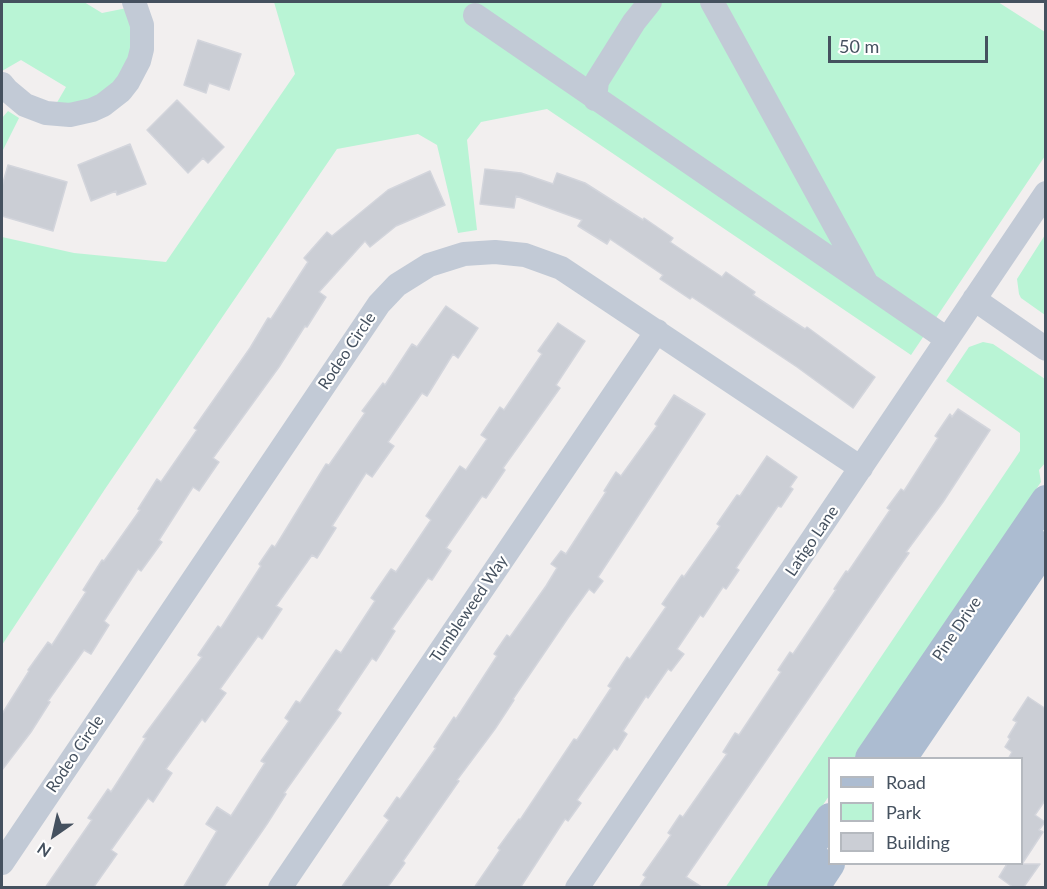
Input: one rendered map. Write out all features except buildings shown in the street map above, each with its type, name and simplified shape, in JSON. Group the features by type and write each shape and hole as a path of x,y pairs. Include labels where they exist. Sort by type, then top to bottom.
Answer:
{"main road":[{"name":"Pine Drive","path":"871,757 1046,500"},
{"name":"Pine Drive","path":"903,757 1046,546"},
{"path":"782,888 828,821"},
{"path":"814,888 829,865"}],"street":[{"path":"2,84 25,105 46,113 70,115 102,105 121,91 139,61 142,49 142,25 135,2"},
{"path":"595,99 597,81 634,22 650,2"},
{"path":"712,2 869,286"},
{"path":"474,15 947,339"},
{"name":"Latigo Lane","path":"577,888 1046,193"},
{"name":"Rodeo Circle","path":"2,863 379,304 397,285 429,265 453,256 479,252 513,253 549,262 657,331 861,468"},
{"path":"974,299 1046,349"},
{"name":"Tumbleweed Way","path":"280,888 657,331"}],"green space":[{"path":"2,2 84,2 102,13 127,8 131,12 132,53 120,79 95,101 55,106 66,87 21,60 2,71"},
{"path":"274,2 998,2 1045,32 1045,156 911,355 547,109 481,122 467,140 477,230 458,233 437,145 418,134 337,149 105,489 2,645 2,237 74,253 166,262 295,74"},
{"path":"8,111 19,118 2,152 2,118"},
{"path":"1045,235 1045,315 1021,298 1017,279"},
{"path":"983,342 993,344 1045,379 1046,462 1039,470 1041,482 856,757 828,757 828,797 767,887 725,888 1020,451 1020,433 946,381 969,347"}]}
